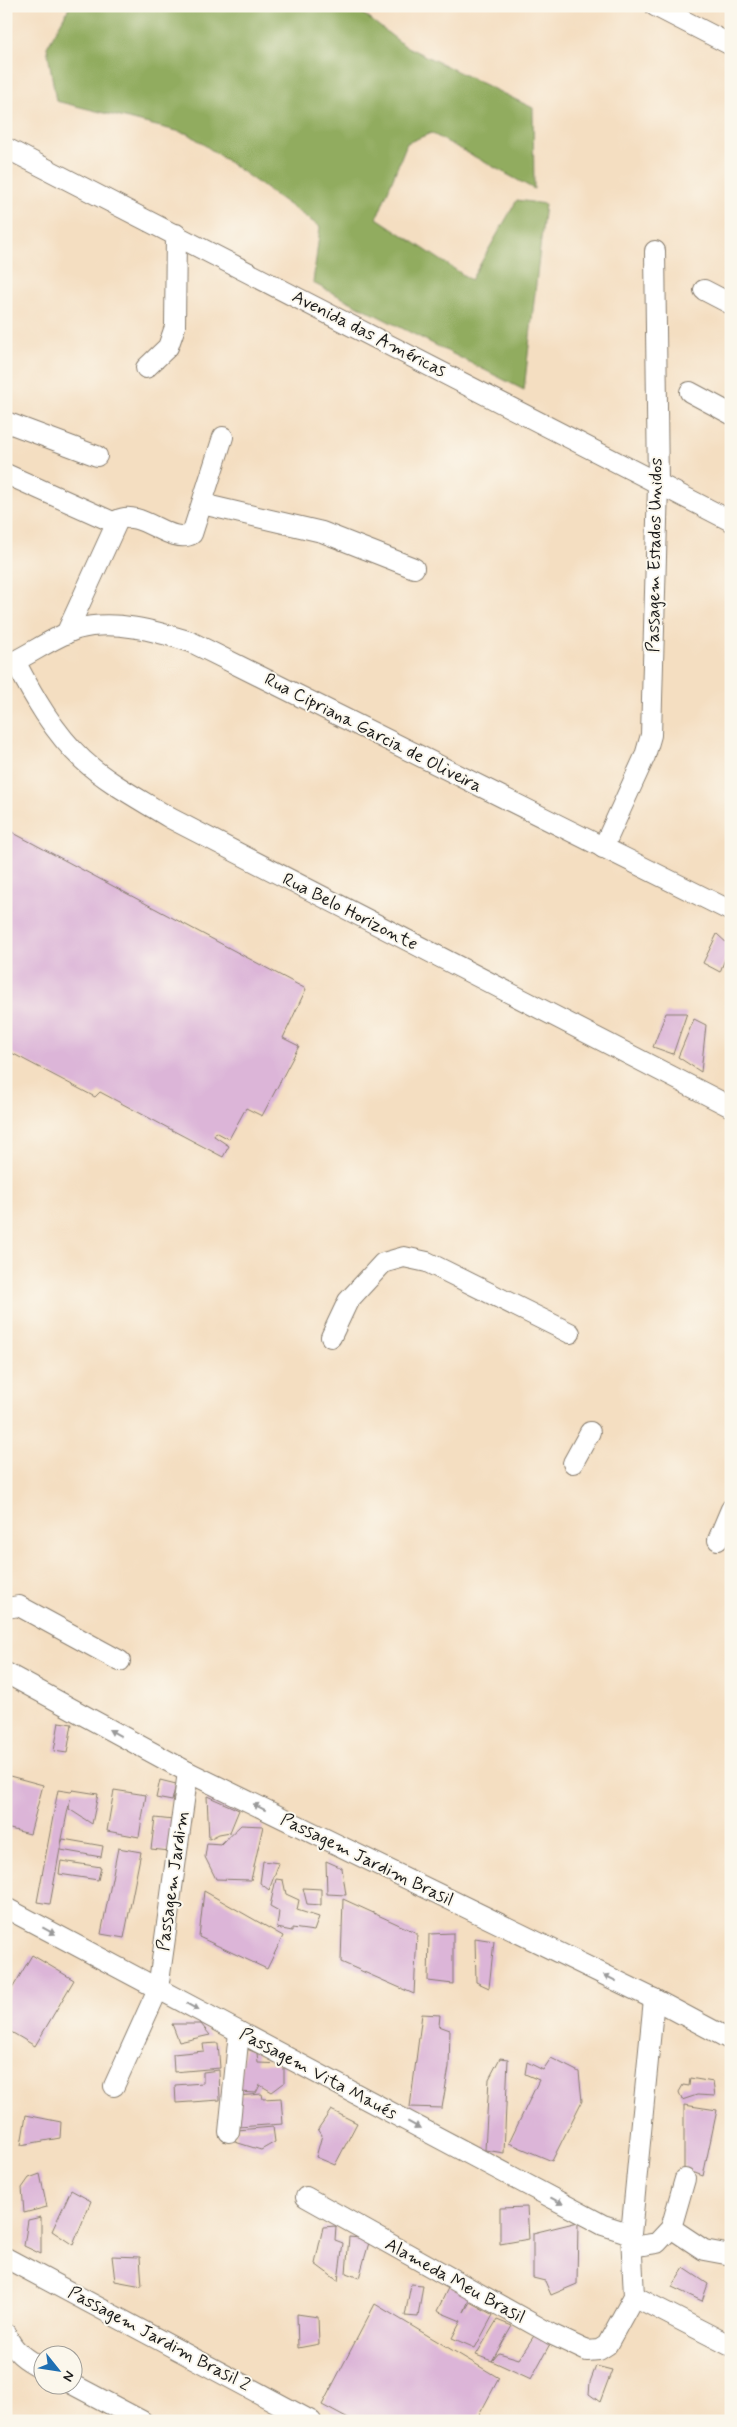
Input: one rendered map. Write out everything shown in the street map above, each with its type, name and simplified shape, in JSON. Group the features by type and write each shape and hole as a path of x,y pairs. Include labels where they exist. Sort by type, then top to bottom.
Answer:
{"street":[{"path":"655,6 731,45"},
{"name":"Avenida das Américas","path":"6,148 176,234 658,485 731,520"},
{"path":"146,368 168,347 175,327 176,234"},
{"name":"Passagem Estados Unidos","path":"603,848 645,756 651,735 658,485 655,251"},
{"path":"704,290 731,304"},
{"path":"690,392 731,414"},
{"path":"6,422 96,456"},
{"path":"66,634 115,523 123,517 128,517 179,537 188,537 194,530 223,437"},
{"path":"6,474 115,523"},
{"path":"202,504 322,532 414,568"},
{"name":"Rua Cipriana Garcia de Oliveira","path":"11,659 78,629 130,627 161,632 191,642 731,911"},
{"name":"Rua Belo Horizonte","path":"11,659 40,705 66,741 83,760 170,818 731,1107"},
{"path":"331,1337 348,1300 383,1263 404,1256 427,1262 570,1333"},
{"path":"573,1463 590,1432"},
{"path":"718,1540 731,1509"},
{"path":"6,1608 19,1606 120,1661"},
{"name":"Passagem Jardim Brasil","path":"6,1673 188,1772 654,2000 731,2040"},
{"name":"Passagem Jardim","path":"114,2086 158,1989 188,1772"},
{"name":"Passagem Vita Maués","path":"6,1908 632,2241"},
{"path":"654,2000 632,2241 634,2296 731,2346"},
{"path":"229,2132 239,2032"},
{"path":"632,2241 657,2243 671,2228 685,2178"},
{"name":"Alameda Meu Brasil","path":"306,2197 576,2347 587,2351 598,2350 607,2345 634,2296"},
{"path":"671,2228 704,2250 731,2255"},
{"name":"Passagem Jardim Brasil 2","path":"6,2258 311,2421"},
{"path":"6,2334 11,2346 32,2363"},
{"path":"82,2389 142,2421"}],"green space":[{"path":"70,6 353,6 405,46 533,108 534,189 431,133 407,143 377,218 471,280 517,200 545,204 524,390 313,283 320,227 189,134 56,101 47,47"}],"building":[{"path":"6,829 306,989 283,1038 299,1046 262,1116 246,1108 229,1139 216,1132 214,1136 229,1146 223,1157 100,1092 95,1097 6,1050"},
{"path":"717,934 730,946 720,972 703,963"},
{"path":"666,1013 687,1013 673,1054 653,1047"},
{"path":"694,1019 706,1025 701,1072 678,1057"},
{"path":"59,1722 72,1724 67,1753 54,1751"},
{"path":"6,1775 43,1785 30,1834 6,1828"},
{"path":"160,1780 176,1784 172,1801 156,1798"},
{"path":"58,1790 98,1794 92,1824 69,1809 70,1799 50,1904 37,1902"},
{"path":"114,1790 146,1795 139,1837 107,1831"},
{"path":"207,1796 239,1810 230,1832 219,1834 209,1839"},
{"path":"155,1818 173,1820 170,1851 151,1849"},
{"path":"241,1825 263,1826 251,1880 216,1879 205,1857 207,1843 221,1844"},
{"path":"63,1839 103,1846 101,1857 61,1850"},
{"path":"118,1848 141,1852 124,1938 101,1934"},
{"path":"61,1861 101,1867 98,1880 59,1874"},
{"path":"263,1861 279,1863 269,1890 260,1883"},
{"path":"326,1861 342,1868 346,1895 327,1894"},
{"path":"276,1879 283,1880 286,1894 299,1900 297,1910 319,1917 314,1931 292,1928 292,1931 277,1928 279,1911 270,1906"},
{"path":"303,1888 321,1889 321,1905 307,1904"},
{"path":"204,1891 283,1936 267,1969 199,1937"},
{"path":"343,1899 417,1933 414,1994 341,1962"},
{"path":"453,1933 453,1984 428,1981 429,1934"},
{"path":"475,1938 494,1941 489,1988 476,1982"},
{"path":"32,1955 74,1980 35,2046 6,2029 6,1999"},
{"path":"422,2014 440,2015 439,2026 450,2030 449,2067 442,2108 410,2107"},
{"path":"172,2024 201,2024 210,2035 179,2042"},
{"path":"218,2043 220,2068 174,2072 173,2054 204,2051 203,2044"},
{"path":"244,2048 257,2053 258,2063 284,2064 284,2083 272,2092 260,2085 256,2093 239,2092"},
{"path":"500,2058 508,2059 504,2153 485,2150 489,2079"},
{"path":"551,2058 579,2072 582,2101 552,2161 509,2143 539,2080 525,2074 527,2062 543,2070"},
{"path":"219,2070 220,2100 176,2103 175,2085 203,2083 203,2072"},
{"path":"690,2078 713,2082 715,2096 697,2095 682,2100 679,2092 683,2085 689,2086"},
{"path":"262,2094 263,2099 281,2098 283,2124 238,2127 236,2096"},
{"path":"684,2105 717,2110 703,2176 684,2169"},
{"path":"331,2110 357,2123 335,2165 316,2157 322,2135 318,2129"},
{"path":"26,2115 61,2122 60,2138 21,2145"},
{"path":"273,2127 275,2142 261,2150 235,2142 237,2130"},
{"path":"40,2174 47,2207 24,2213 22,2188 29,2178"},
{"path":"71,2190 91,2201 73,2245 52,2231"},
{"path":"527,2207 529,2239 500,2244 500,2208"},
{"path":"41,2217 41,2254 24,2246 28,2220"},
{"path":"578,2222 577,2284 551,2295 545,2281 533,2278 533,2233"},
{"path":"336,2226 335,2240 343,2243 338,2281 315,2264 323,2227"},
{"path":"349,2237 370,2239 359,2278 346,2273"},
{"path":"112,2256 140,2257 142,2286 115,2281"},
{"path":"684,2268 708,2284 702,2301 672,2287"},
{"path":"411,2284 423,2285 418,2317 405,2316"},
{"path":"449,2286 471,2295 464,2312 470,2302 493,2315 475,2348 452,2338 461,2321 437,2311"},
{"path":"375,2304 499,2378 476,2421 352,2421 322,2405"},
{"path":"297,2314 318,2317 319,2344 298,2348"},
{"path":"497,2320 512,2326 492,2361 476,2355"},
{"path":"537,2331 552,2340 531,2379 492,2361 499,2353 519,2359"},
{"path":"596,2366 612,2370 600,2402 589,2394 590,2382"}]}
